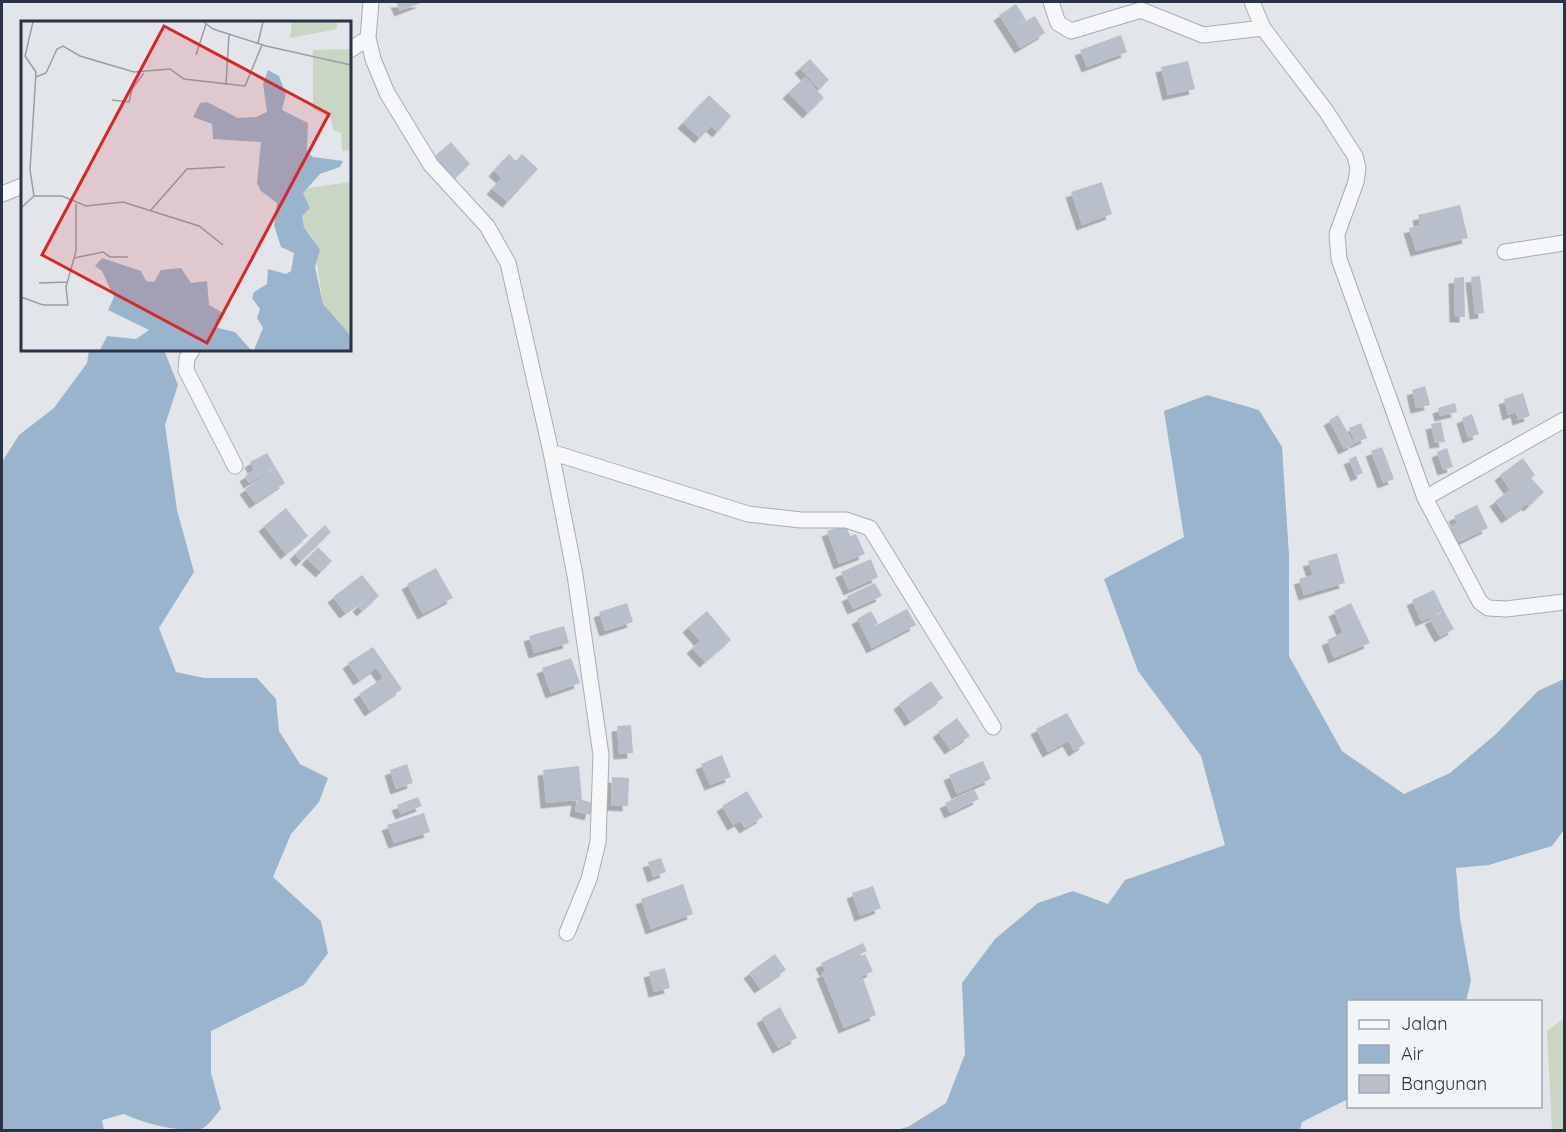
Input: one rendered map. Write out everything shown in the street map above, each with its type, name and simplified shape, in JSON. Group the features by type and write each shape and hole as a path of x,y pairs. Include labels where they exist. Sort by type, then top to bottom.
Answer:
{"street":[{"path":"371,2 368,38 383,84 405,126 431,165 487,226 508,264 551,452 575,575 601,755 598,842 589,879 567,933"},
{"path":"1051,2 1058,23 1071,31 1141,10 1203,35 1263,28"},
{"path":"1252,2 1263,28 1326,111 1355,156 1358,168 1356,182 1337,234 1339,258 1425,498 1483,605 1506,609 1564,602"},
{"path":"351,49 368,38"},
{"path":"2,194 21,186"},
{"path":"1505,252 1564,243"},
{"path":"192,351 185,364 189,376 235,466"},
{"path":"1425,498 1564,420"},
{"path":"551,452 748,514 801,520 846,520 870,528 993,727"}],"green space":[{"path":"1564,1018 1564,1130 1552,1130 1547,1031"}],"water":[{"path":"89,351 164,351 178,385 165,425 177,510 194,572 159,628 176,672 204,678 257,678 276,699 279,731 300,764 328,778 319,802 291,834 273,877 321,921 328,953 304,985 211,1031 211,1073 221,1109 201,1129 162,1126 124,1114 102,1120 104,1130 2,1130 2,462 19,435 54,408 87,363"},
{"path":"1207,395 1259,410 1282,447 1289,555 1289,656 1342,751 1404,794 1450,773 1496,734 1538,691 1564,679 1564,830 1552,846 1489,865 1456,868 1460,918 1471,981 1466,1000 1347,1000 1347,1100 1302,1122 1300,1130 895,1130 908,1127 946,1103 965,1054 962,983 995,939 1038,903 1073,891 1108,904 1125,880 1225,845 1201,756 1138,671 1104,579 1184,537 1164,411"}],"building":[{"path":"396,2 423,2 400,11"},
{"path":"1016,4 1026,20 1018,25 1035,16 1045,33 1020,48 999,15"},
{"path":"1121,35 1127,52 1087,67 1080,50"},
{"path":"810,59 829,80 819,89 800,68"},
{"path":"1188,61 1195,89 1168,95 1161,67"},
{"path":"805,77 824,98 808,113 788,93"},
{"path":"709,95 731,116 718,132 711,126 700,138 683,123"},
{"path":"451,142 470,164 454,179 434,157"},
{"path":"509,154 516,161 522,154 538,169 508,202 492,189 502,178 494,171"},
{"path":"1102,182 1112,214 1082,225 1071,192"},
{"path":"1460,205 1468,238 1416,251 1409,228 1420,225 1418,215"},
{"path":"1480,276 1484,313 1475,314 1471,277"},
{"path":"1464,277 1465,317 1455,317 1454,278"},
{"path":"1425,386 1430,405 1416,408 1412,390"},
{"path":"1523,393 1530,416 1518,420 1516,412 1508,415 1504,399"},
{"path":"1455,403 1457,412 1440,416 1438,408"},
{"path":"1472,414 1479,434 1468,438 1462,418"},
{"path":"1338,415 1354,444 1344,449 1329,420"},
{"path":"1441,422 1445,442 1435,443 1431,424"},
{"path":"1361,423 1367,438 1355,443 1349,428"},
{"path":"1382,447 1394,479 1383,483 1371,451"},
{"path":"1447,448 1453,467 1443,470 1437,452"},
{"path":"267,453 285,483 255,503 245,489 275,468 249,483 245,476 254,470 250,462"},
{"path":"1356,456 1363,473 1356,476 1349,459"},
{"path":"1523,458 1535,475 1531,478 1544,492 1529,506 1527,504 1507,518 1495,501 1510,490 1500,475"},
{"path":"1477,505 1488,528 1457,543 1450,527 1457,523 1454,516"},
{"path":"286,508 308,536 286,554 264,526"},
{"path":"325,525 331,532 301,561 295,554"},
{"path":"846,525 850,536 856,534 865,554 839,564 827,531"},
{"path":"318,547 332,561 321,572 307,559"},
{"path":"1337,553 1345,583 1304,595 1299,579 1313,575 1308,561"},
{"path":"871,559 878,577 849,590 841,572"},
{"path":"436,568 453,598 423,614 407,584"},
{"path":"362,575 379,596 362,611 358,606 370,595 345,613 333,597"},
{"path":"875,583 882,596 853,609 847,596"},
{"path":"1434,590 1444,611 1421,621 1412,600"},
{"path":"627,603 633,622 605,631 599,612"},
{"path":"1351,603 1370,643 1334,658 1327,640 1343,633 1334,611"},
{"path":"907,609 916,625 872,648 857,619 871,611 878,623 873,627"},
{"path":"707,611 731,640 705,662 692,648 700,641 688,627"},
{"path":"1444,611 1454,629 1440,637 1430,619"},
{"path":"564,626 569,643 534,653 529,636"},
{"path":"373,647 402,689 370,711 359,694 383,678 376,668 359,680 348,663"},
{"path":"571,658 580,683 551,693 542,668"},
{"path":"931,681 943,698 910,721 899,704"},
{"path":"1067,713 1085,744 1074,751 1068,741 1048,752 1036,729"},
{"path":"957,718 970,736 950,749 938,732"},
{"path":"631,725 633,753 619,754 617,726"},
{"path":"722,755 731,777 710,785 701,764"},
{"path":"983,761 991,779 957,794 949,775"},
{"path":"407,764 413,783 396,789 390,770"},
{"path":"579,766 582,800 593,803 590,815 575,811 577,800 546,803 543,770"},
{"path":"612,777 629,778 628,806 611,805"},
{"path":"974,789 979,799 950,813 945,803"},
{"path":"747,791 763,817 745,828 740,821 733,825 722,806"},
{"path":"418,797 422,806 401,814 397,805"},
{"path":"424,813 430,832 394,843 387,825"},
{"path":"661,858 666,872 653,877 648,862"},
{"path":"683,884 693,914 651,929 641,899"},
{"path":"873,886 881,908 860,916 852,893"},
{"path":"863,943 867,951 825,971 821,963"},
{"path":"775,954 786,970 760,988 749,973"},
{"path":"865,954 873,971 849,983 863,978 876,1015 844,1028 822,973"},
{"path":"665,968 670,988 654,992 649,972"},
{"path":"780,1007 797,1038 778,1048 762,1018"}]}
